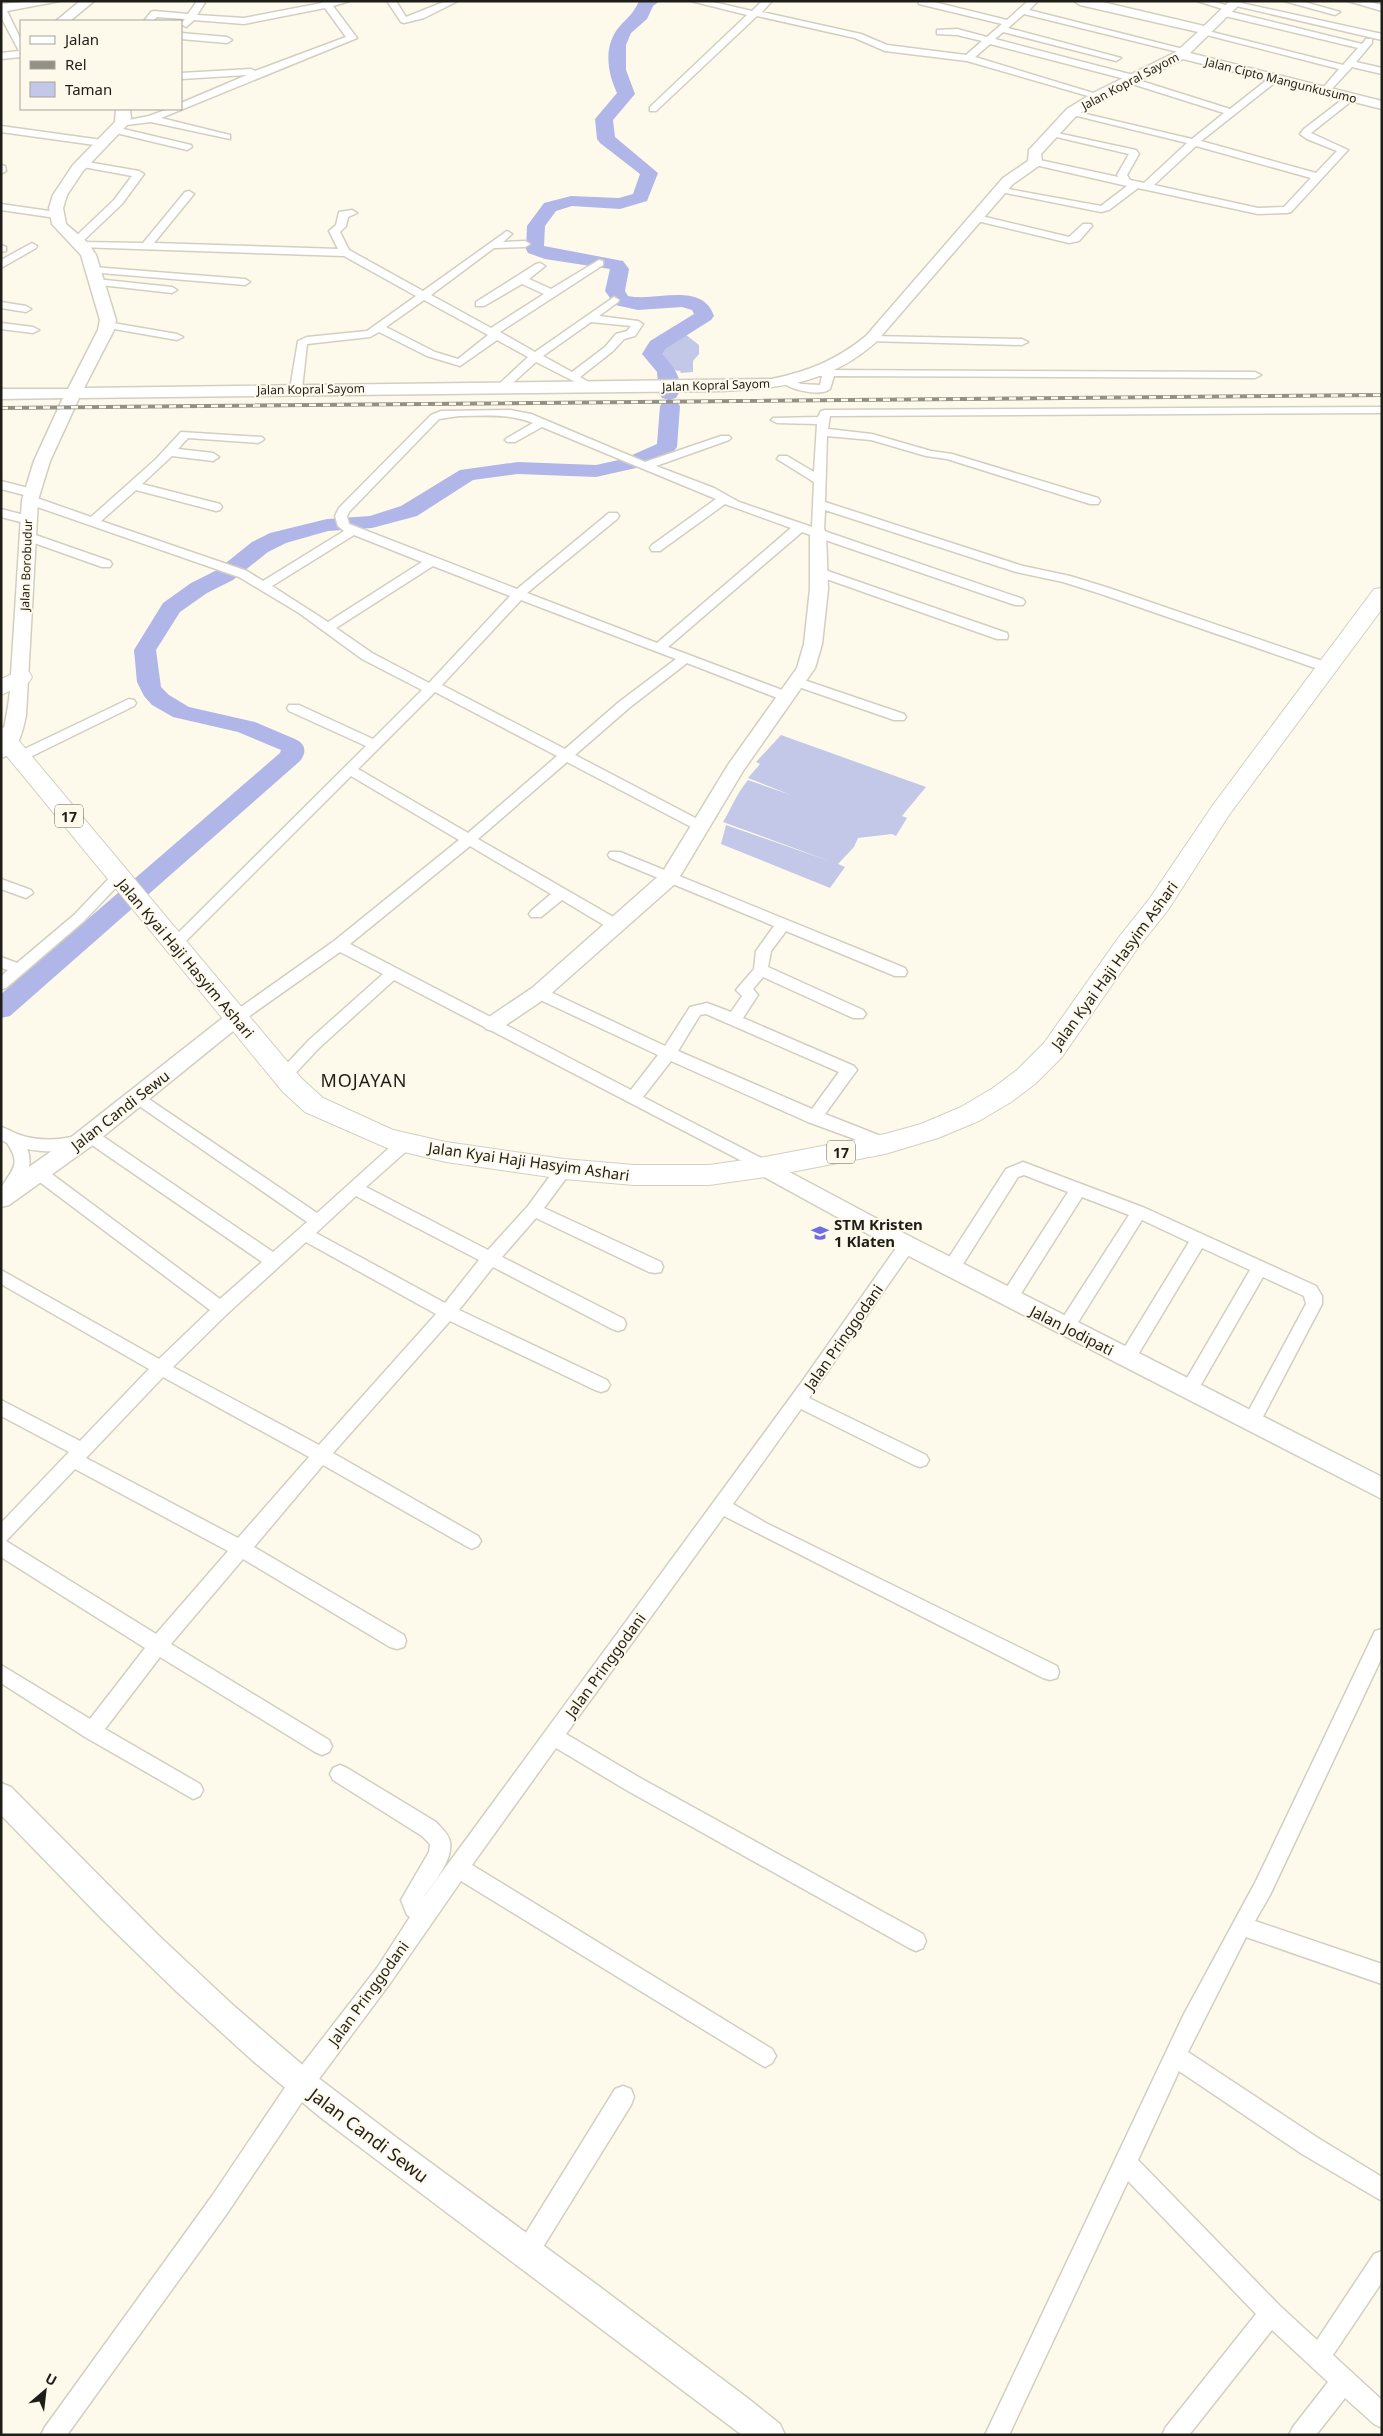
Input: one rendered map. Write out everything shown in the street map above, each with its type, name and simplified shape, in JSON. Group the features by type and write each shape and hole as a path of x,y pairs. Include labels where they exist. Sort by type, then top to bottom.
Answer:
{"highway":[{"name":"Jalan Kyai Haji Hasyim Ashari","path":"8,747 130,890 284,1076 314,1105 359,1126 405,1143 446,1152 564,1168 634,1175 709,1175 765,1167 885,1144 929,1131 970,1114 1002,1095 1026,1077 1053,1050 1078,1017 1128,943 1159,904 1221,810 1382,594"},
{"path":"1,688 21,677"}],"street":[{"path":"20,47 1,8 56,1"},
{"path":"63,20 88,1"},
{"path":"182,30 202,1"},
{"path":"151,20 154,14 244,21 326,3 346,1"},
{"path":"390,1 404,20 421,16 454,1"},
{"path":"695,1 858,36 886,48 968,58 1098,96"},
{"path":"653,109 768,1"},
{"path":"968,58 1034,1"},
{"path":"1080,1 1347,65 1382,71"},
{"path":"1201,1 1378,36"},
{"path":"1288,1 1335,12"},
{"path":"1352,1 1382,8"},
{"path":"922,2 1065,45 1116,58"},
{"path":"182,107 262,72 352,38 326,3"},
{"path":"1231,6 1364,47"},
{"name":"Jalan Kopral Sayom","path":"3,393 161,390 682,387 787,382 821,373 849,356 871,339 1008,181 1035,162 1034,153 1072,112 1098,96 1183,53 1231,6"},
{"path":"1022,11 1183,53"},
{"path":"1326,90 1364,47 1378,36 1382,26"},
{"path":"940,32 957,32 1132,79 1231,112"},
{"path":"182,36 227,40"},
{"path":"1051,57 1065,45"},
{"name":"Jalan Cipto Mangunkusumo","path":"1183,53 1382,105"},
{"path":"1,56 20,54"},
{"path":"182,76 262,72"},
{"path":"1146,187 1194,142 1275,78"},
{"path":"1035,162 1265,212 1287,210 1343,149 1305,134 1351,97"},
{"path":"107,320 86,250 62,229 56,216 58,200 82,164 118,127 124,118 123,110"},
{"path":"118,127 150,119 173,110"},
{"path":"1072,112 1194,142 1316,177"},
{"path":"150,119 227,137"},
{"path":"118,127 187,147"},
{"path":"1,130 102,143"},
{"path":"1051,133 1132,152 1134,154 1122,175 1131,184"},
{"path":"79,243 118,202 139,174 82,164"},
{"path":"1001,189 1101,209 1105,208 1131,184"},
{"path":"146,246 189,194"},
{"path":"1,206 56,216"},
{"path":"344,252 334,232 341,226 343,214 352,213"},
{"path":"977,218 1068,240 1075,239 1087,226"},
{"path":"296,389 302,343 307,340 366,336 426,295 507,234"},
{"path":"79,243 344,252 361,259 591,387"},
{"path":"493,245 525,244"},
{"path":"1,265 32,246"},
{"path":"379,328 431,354 460,363 495,333 599,263"},
{"path":"480,304 540,266"},
{"path":"94,276 245,282"},
{"path":"94,276 172,290"},
{"path":"520,280 553,294"},
{"path":"502,387 536,356 614,300"},
{"path":"1,305 26,309"},
{"path":"107,320 115,317 158,323"},
{"path":"573,377 609,349 620,336 631,334 638,324 588,318"},
{"path":"107,320 177,337"},
{"name":"Jalan Borobudur","path":"8,747 15,722 21,677 31,496 42,461 107,320"},
{"path":"1,326 33,330"},
{"path":"871,339 1022,342"},
{"path":"821,373 1255,375"},
{"path":"660,647 809,530 820,504 824,412 1382,410"},
{"path":"346,526 343,511 349,503 435,417 448,413 510,413 542,422 710,491 735,505 1019,602"},
{"path":"777,420 872,437 930,454 948,456 1094,501"},
{"path":"511,440 542,422"},
{"path":"94,521 170,452 182,435 189,433 258,439"},
{"path":"643,465 725,438"},
{"path":"170,452 213,457"},
{"path":"783,459 820,481"},
{"path":"1,485 94,521 243,574 303,610 372,659 566,756 700,826"},
{"path":"132,485 216,507"},
{"path":"656,548 724,499"},
{"path":"820,504 1020,569 1105,591 1326,667"},
{"path":"1,513 28,528 106,564"},
{"path":"174,944 350,770 373,744 432,688 519,594 613,516"},
{"path":"346,526 685,658 899,717"},
{"path":"264,586 346,526"},
{"path":"493,1024 539,993 669,878 735,769 792,689 810,657 813,644 819,572 809,530"},
{"path":"327,628 432,561"},
{"path":"819,572 1002,636"},
{"path":"236,1018 338,945 468,840 624,705 685,658"},
{"path":"8,747 129,703"},
{"path":"294,708 373,744"},
{"path":"350,770 617,926"},
{"path":"615,855 900,972"},
{"path":"1,884 26,893"},
{"path":"1,984 79,918 130,890"},
{"path":"536,914 560,893"},
{"path":"733,1020 751,995 743,990 761,970 760,956 763,950 783,924"},
{"path":"338,945 765,1167"},
{"path":"1,962 19,969"},
{"path":"761,970 858,1014"},
{"path":"284,1076 314,1044 392,974"},
{"path":"539,993 668,1054 814,1118 885,1144"},
{"path":"634,1098 668,1054 695,1011 707,1008 849,1070 814,1118"},
{"name":"Jalan Candi Sewu","path":"1,1198 39,1173 85,1138 236,1018"},
{"path":"137,1097 319,1222"},
{"path":"7,1136 49,1145 85,1138 275,1262"},
{"path":"1,1198 21,1174 24,1165 22,1152 7,1136"},
{"path":"1,1535 76,1455 221,1309 405,1143"},
{"name":"Jalan Jodipati","path":"765,1167 907,1245 1382,1489"},
{"path":"92,1731 159,1644 320,1456 448,1312 471,1280 534,1210 564,1168"},
{"path":"952,1267 1012,1173 1017,1169 1031,1170 1139,1212 1310,1290 1315,1300 1251,1422"},
{"path":"39,1173 221,1309"},
{"path":"1009,1298 1080,1188"},
{"path":"356,1189 489,1260 618,1324"},
{"path":"534,1210 656,1267"},
{"path":"1066,1327 1139,1212"},
{"path":"304,1234 448,1312 601,1385"},
{"path":"1127,1358 1199,1240"},
{"name":"Jalan Pringgodani","path":"53,2435 220,2204 296,2093 384,1976 424,1914 839,1345 907,1245"},
{"path":"1189,1390 1260,1267"},
{"path":"1,1276 472,1542"},
{"path":"798,1400 920,1460"},
{"path":"1,1407 76,1455 240,1548 397,1641"},
{"path":"721,1506 760,1528 1050,1672"},
{"path":"1,1547 41,1574 159,1644 322,1746"},
{"path":"997,2435 1176,2056 1241,1926 1264,1888 1382,1637"},
{"path":"1,1673 92,1731 193,1790"},
{"path":"554,1736 635,1785 916,1941"},
{"path":"340,1774 429,1829 440,1841 439,1854 411,1900 414,1908 424,1914"},
{"name":"Jalan Candi Sewu","path":"1,1796 72,1871 296,2093 398,2158 527,2252 769,2435"},
{"path":"458,1868 765,2056"},
{"path":"1241,1926 1382,1974"},
{"path":"1176,2056 1310,2146 1382,2190"},
{"path":"527,2252 624,2097"},
{"path":"1125,2162 1270,2313 1382,2416"},
{"path":"1318,2358 1382,2262"},
{"path":"1174,2435 1270,2313"},
{"path":"1301,2435 1344,2381"}],"green space":[{"path":"685,334 699,345 699,354 693,361 693,372 681,373 680,371 665,369 652,354 658,345 666,340"},
{"path":"781,735 926,787 902,816 907,818 896,836 892,834 858,838 854,847 838,864 845,867 830,888 721,844 726,825 832,862 723,822 748,780 791,795 748,778 760,764 756,762"}],"waterway":[{"path":"652,1 646,3 641,15 625,30 621,37 616,62 626,94 604,119 606,139 649,173 641,197 620,204 571,201 550,207 536,226 535,249 545,253 578,257 616,265 620,269 615,291 622,301 638,304 682,301 695,303 701,307 704,316 657,345 652,354 667,372 669,394"},
{"path":"1,1009 292,756 293,747 274,738 240,725 181,712 170,707 152,691 147,677 145,650 171,608 199,588 225,575 260,547 278,538 327,525 372,522 409,511 467,474 518,468 596,471 629,464 667,447 670,406"}],"railway":[{"path":"1,408 1382,395"}],"place":[{"name":"STM Kristen 1 Klaten","path":"820,1233"}],"district":[{"name":"MOJAYAN","path":"364,1080"}]}
